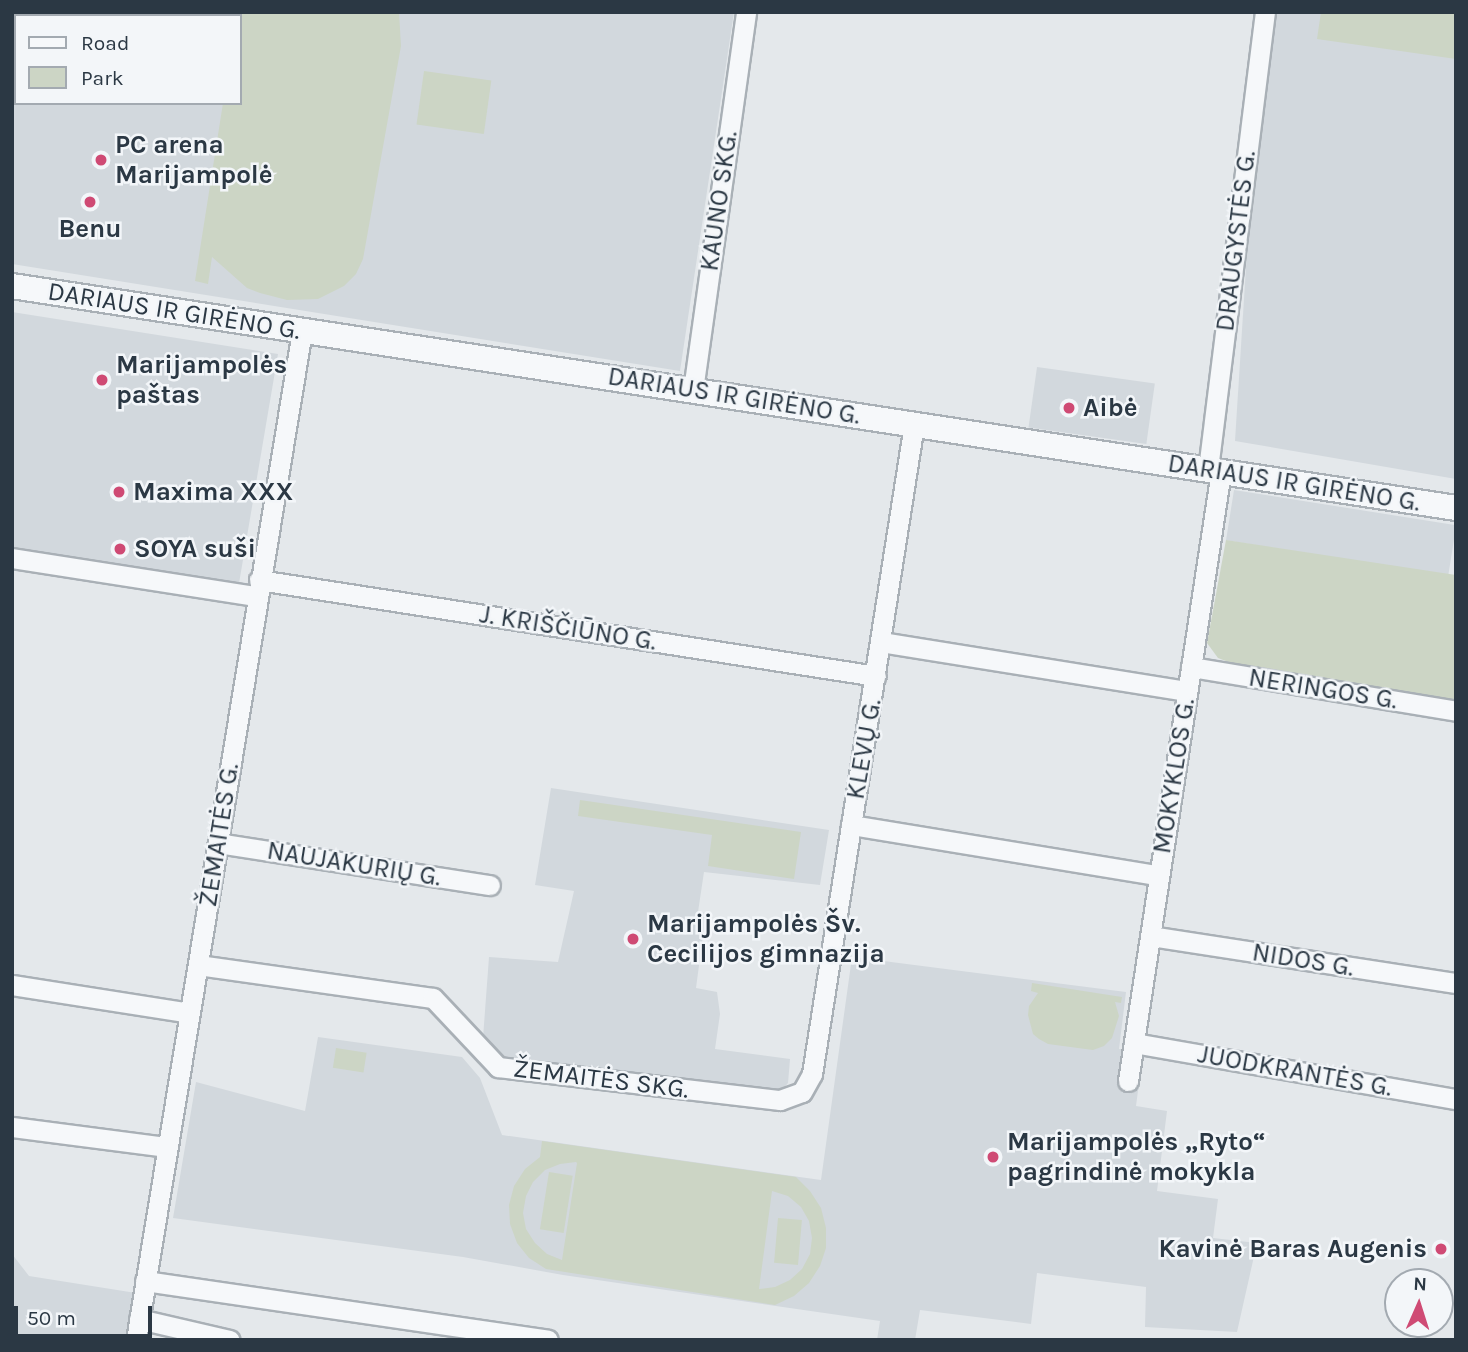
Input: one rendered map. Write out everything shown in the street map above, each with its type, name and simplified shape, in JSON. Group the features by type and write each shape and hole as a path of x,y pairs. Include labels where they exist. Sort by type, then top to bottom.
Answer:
{"street":[{"name":"KAUNO SKG.","path":"693,390 746,12"},
{"name":"DRAUGYSTĖS G.","path":"1214,470 1265,12"},
{"name":"DARIAUS IR GIRĖNO G.","path":"12,286 1456,508"},
{"name":"ŽEMAITĖS G.","path":"136,1340 302,331"},
{"name":"KLEVŲ G.","path":"812,1074 914,424"},
{"name":"MOKYKLOS G.","path":"1128,1081 1188,691 1214,470"},
{"name":"J. KRIŠČIŪNO G.","path":"12,558 258,588 876,676"},
{"path":"881,642 1188,691"},
{"name":"NERINGOS G.","path":"1191,667 1456,711"},
{"path":"851,825 1158,875"},
{"name":"NAUJAKURIŲ G.","path":"218,843 490,884"},
{"name":"NIDOS G.","path":"1150,936 1456,983"},
{"name":"ŽEMAITĖS SKG.","path":"198,964 433,999 498,1067 780,1100 802,1092 812,1074"},
{"path":"12,985 190,1013"},
{"name":"JUODKRANTĖS G.","path":"1134,1043 1456,1099"},
{"path":"12,1127 166,1147"},
{"path":"145,1281 548,1340"},
{"path":"139,1319 230,1340"}],"shaded area":[{"path":"12,12 136,14 14,14 14,105 242,105 242,14 183,12 734,12 680,371 12,264"},
{"path":"1265,12 1456,12 1456,479 1235,441 1260,46"},
{"name":"Maxima XXX","path":"12,312 278,354 236,601 12,567"},
{"path":"1037,367 1155,384 1146,444 1029,427"},
{"path":"1234,490 1456,525 1448,576 1226,540"},
{"name":"Marijampolės Šv. Cecilijos gimnazija","path":"551,788 829,830 820,885 704,872 698,912 706,913 696,988 717,992 720,1014 715,1049 790,1059 788,1083 780,1092 503,1059 483,1038 489,957 558,962 574,891 535,885"},
{"name":"Marijampolės „Ryto“ pagrindinė mokykla","path":"852,957 1126,992 1119,1049 1143,1052 1136,1106 1167,1111 1157,1191 1218,1199 1213,1238 1257,1243 1237,1332 1145,1327 1146,1287 1037,1273 1031,1324 920,1310 915,1340 877,1340 880,1321 563,1275 463,1257 173,1218 196,1082 305,1111 318,1037 462,1057 480,1078 502,1135 821,1180"},
{"path":"12,1254 29,1276 136,1293 128,1340 12,1340"}],"green space":[{"path":"399,12 401,46 363,259 356,274 344,286 318,299 287,300 247,288 212,257 208,284 195,281 223,105 242,105 242,14 236,14"},
{"path":"1321,12 1456,12 1456,59 1317,39"},
{"path":"424,71 491,80 484,134 416,124"},
{"path":"1226,540 1456,575 1456,701 1239,666 1218,658 1207,643"},
{"path":"580,800 801,832 794,879 708,866 712,835 578,816"},
{"path":"1032,983 1122,997 1121,1003 1115,1002 1119,1016 1112,1038 1104,1046 1093,1050 1048,1044 1039,1039 1033,1034 1028,1015 1029,1006 1038,993 1031,991"},
{"path":"336,1048 367,1053 363,1073 333,1068"},
{"path":"542,1141 796,1177 810,1191 821,1208 826,1228 826,1248 820,1266 809,1283 794,1296 775,1305 546,1269 529,1258 517,1243 510,1224 509,1205 514,1186 525,1169 540,1157","holes":["577,1163 562,1260 547,1254 535,1243 526,1229 523,1213 526,1196 533,1182 545,1170","772,1191 788,1196 801,1207 809,1221 812,1238 810,1254 802,1269 790,1280 775,1287 759,1289"]},
{"path":"549,1172 573,1176 564,1233 540,1229"},
{"path":"778,1218 802,1220 798,1265 774,1263"}],"place":[{"name":"PC arena Marijampolė","path":"101,160"},
{"name":"Benu","path":"90,202"},
{"name":"Marijampolės paštas","path":"102,380"},
{"name":"Aibė","path":"1069,408"},
{"name":"Maxima XXX","path":"119,492"},
{"name":"SOYA suši","path":"120,549"},
{"name":"Marijampolės Šv. Cecilijos gimnazija","path":"633,939"},
{"name":"Marijampolės „Ryto“ pagrindinė mokykla","path":"993,1157"},
{"name":"Kavinė Baras Augenis","path":"1441,1249"}]}
